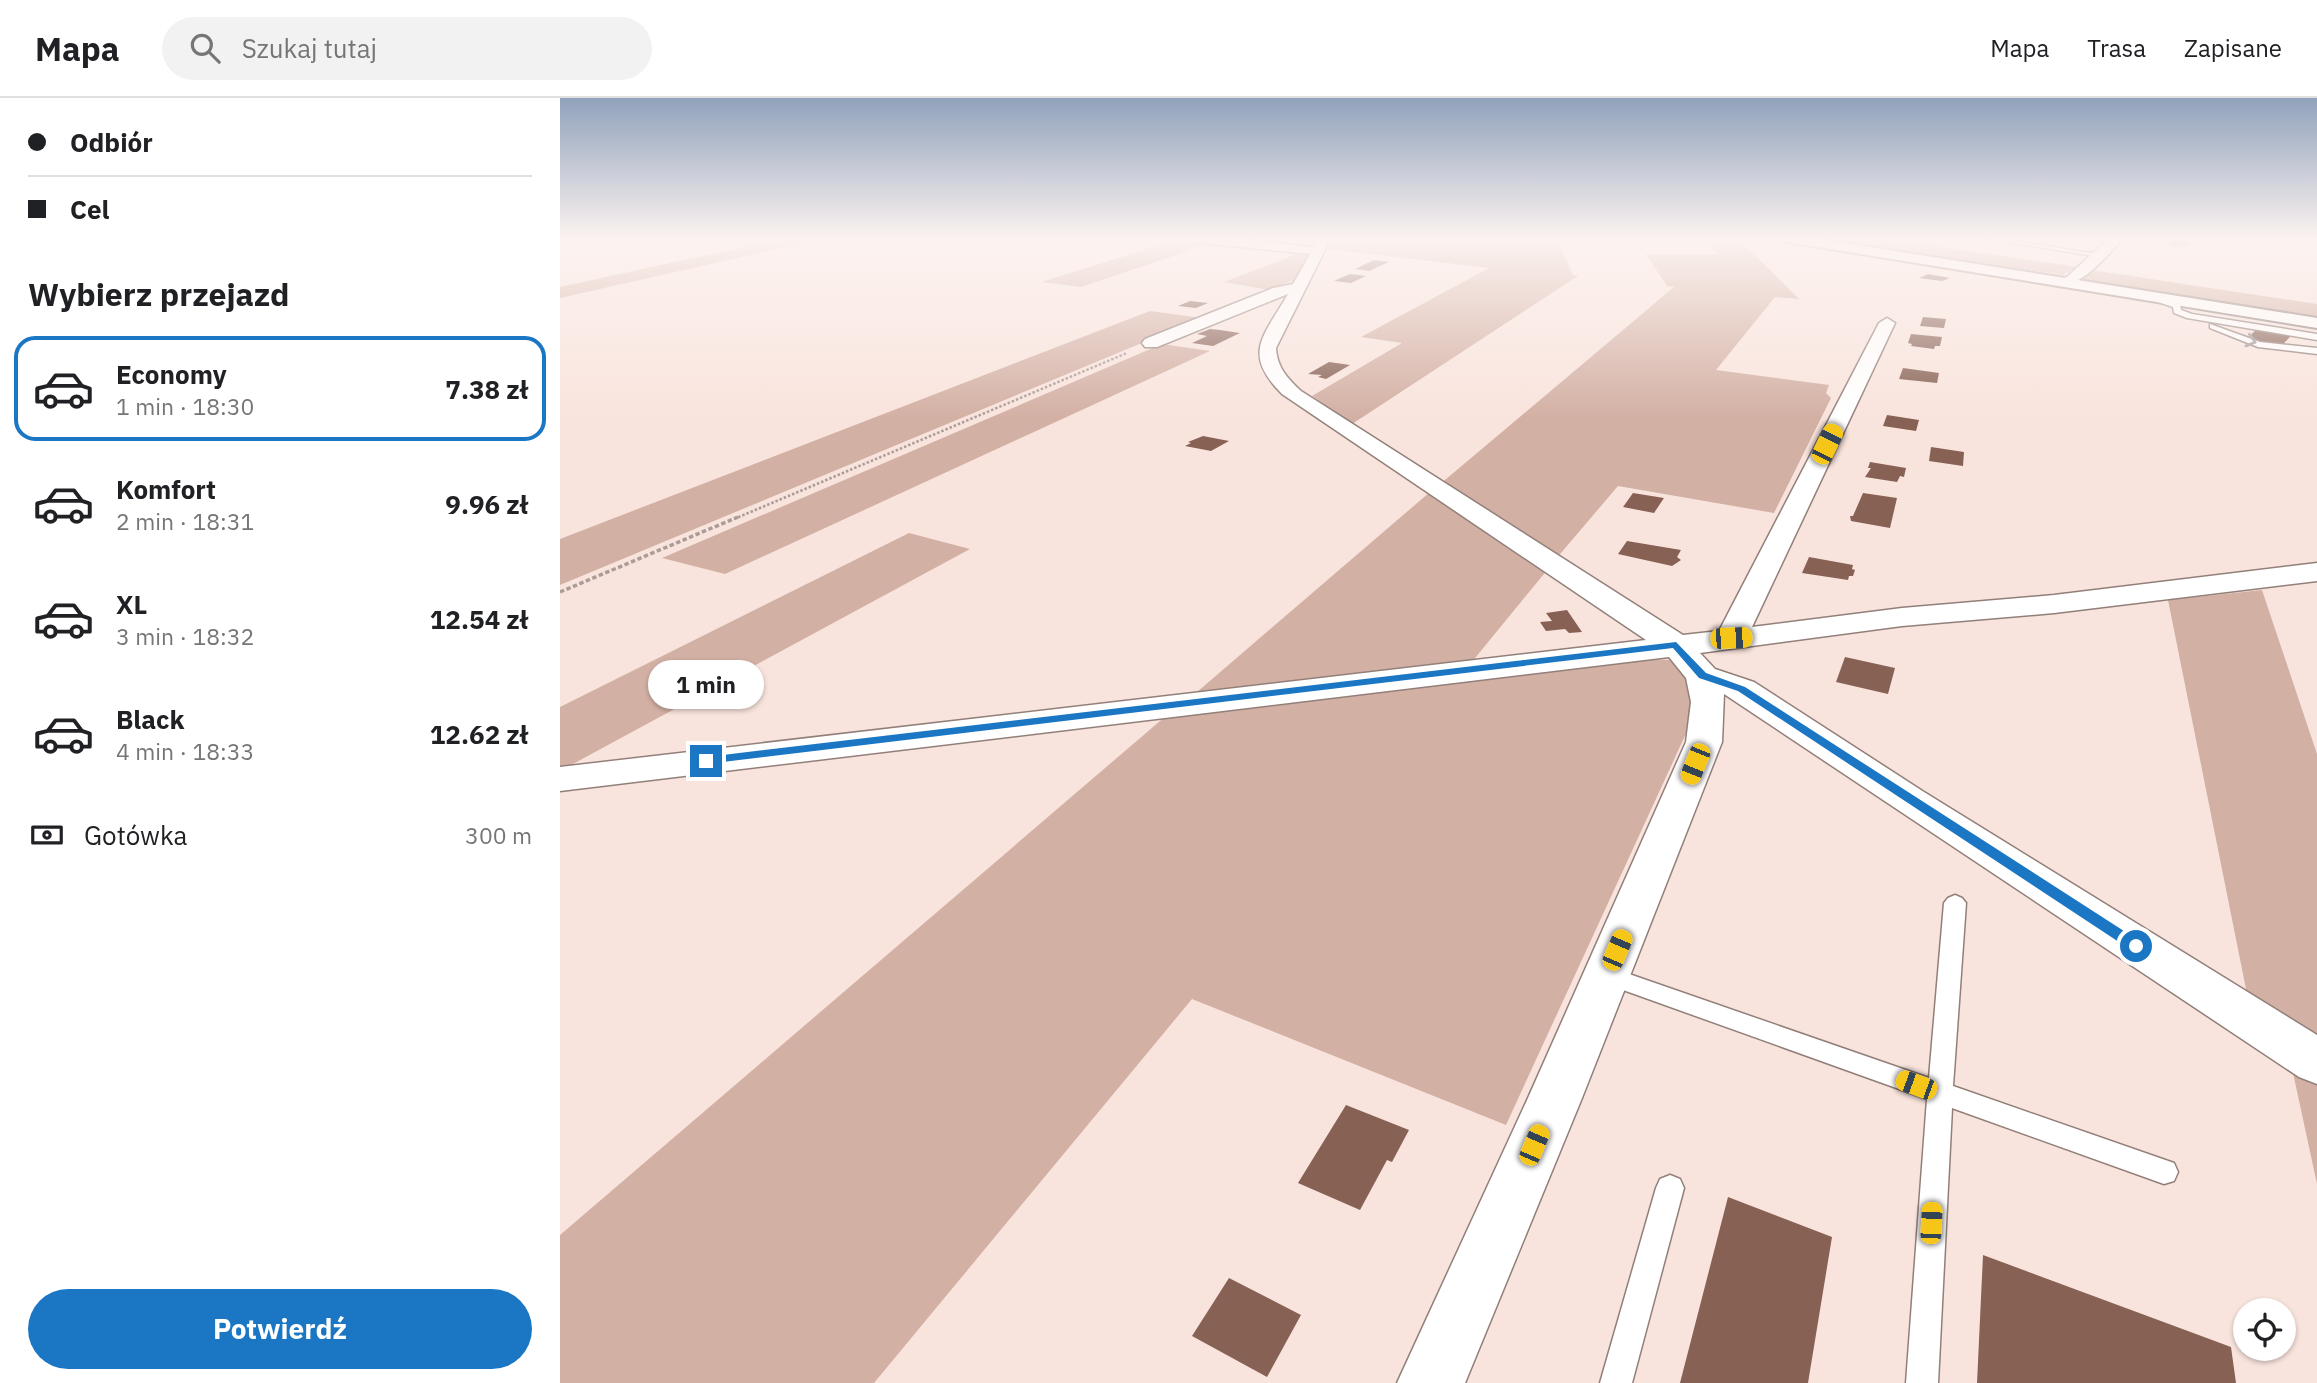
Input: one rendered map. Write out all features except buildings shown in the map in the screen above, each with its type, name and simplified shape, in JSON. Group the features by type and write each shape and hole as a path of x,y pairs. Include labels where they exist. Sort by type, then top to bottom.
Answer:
{"main road":[{"path":"2164,298 2317,323"}],"street":[{"path":"1151,344 1263,298"},
{"path":"1293,298 1267,348 1266,359 1277,379 1294,396 1689,660 1742,689 1910,801 2317,1062"},
{"path":"1731,638 1887,323"},
{"path":"560,779 1689,660 1731,638 2317,572"},
{"path":"1431,1383 1704,742 1708,702 1689,660"}],"lane":[{"path":"2154,298 2177,306 2177,311 2258,344 2317,351"},
{"path":"2190,316 2317,337"},
{"path":"1922,1383 1955,903"},
{"path":"1606,975 2164,1172"},
{"path":"1616,1383 1670,1188"}],"path":[{"path":"560,592 1151,344"}],"shaded area":[{"path":"1433,298 1544,298 1349,426 1314,402 1318,400 1312,396 1402,343 1361,337"},
{"path":"1661,298 1774,298 1716,370 1829,385 1826,393 1831,398 1774,513 1618,486 1555,560 1439,485"},
{"path":"2196,298 2277,298 2317,304 2317,317"},
{"path":"1150,311 1202,318 560,585 560,539"},
{"path":"1162,344 1210,351 725,574 662,558"},
{"path":"1430,492 1548,569 1471,663 1190,698"},
{"path":"909,533 970,549 560,771 560,707"},
{"path":"2262,590 2317,754 2317,1038 2247,994 2168,600"},
{"path":"1613,658 1673,660 1693,682 1695,714 1506,1125 1192,999 874,1383 560,1383 560,1235 1167,715"},
{"path":"2290,1059 2317,1077 2317,1184"}],"route":[{"path":"706,761 1676,645 1703,676 1725,681 1742,689 2136,946"}]}
